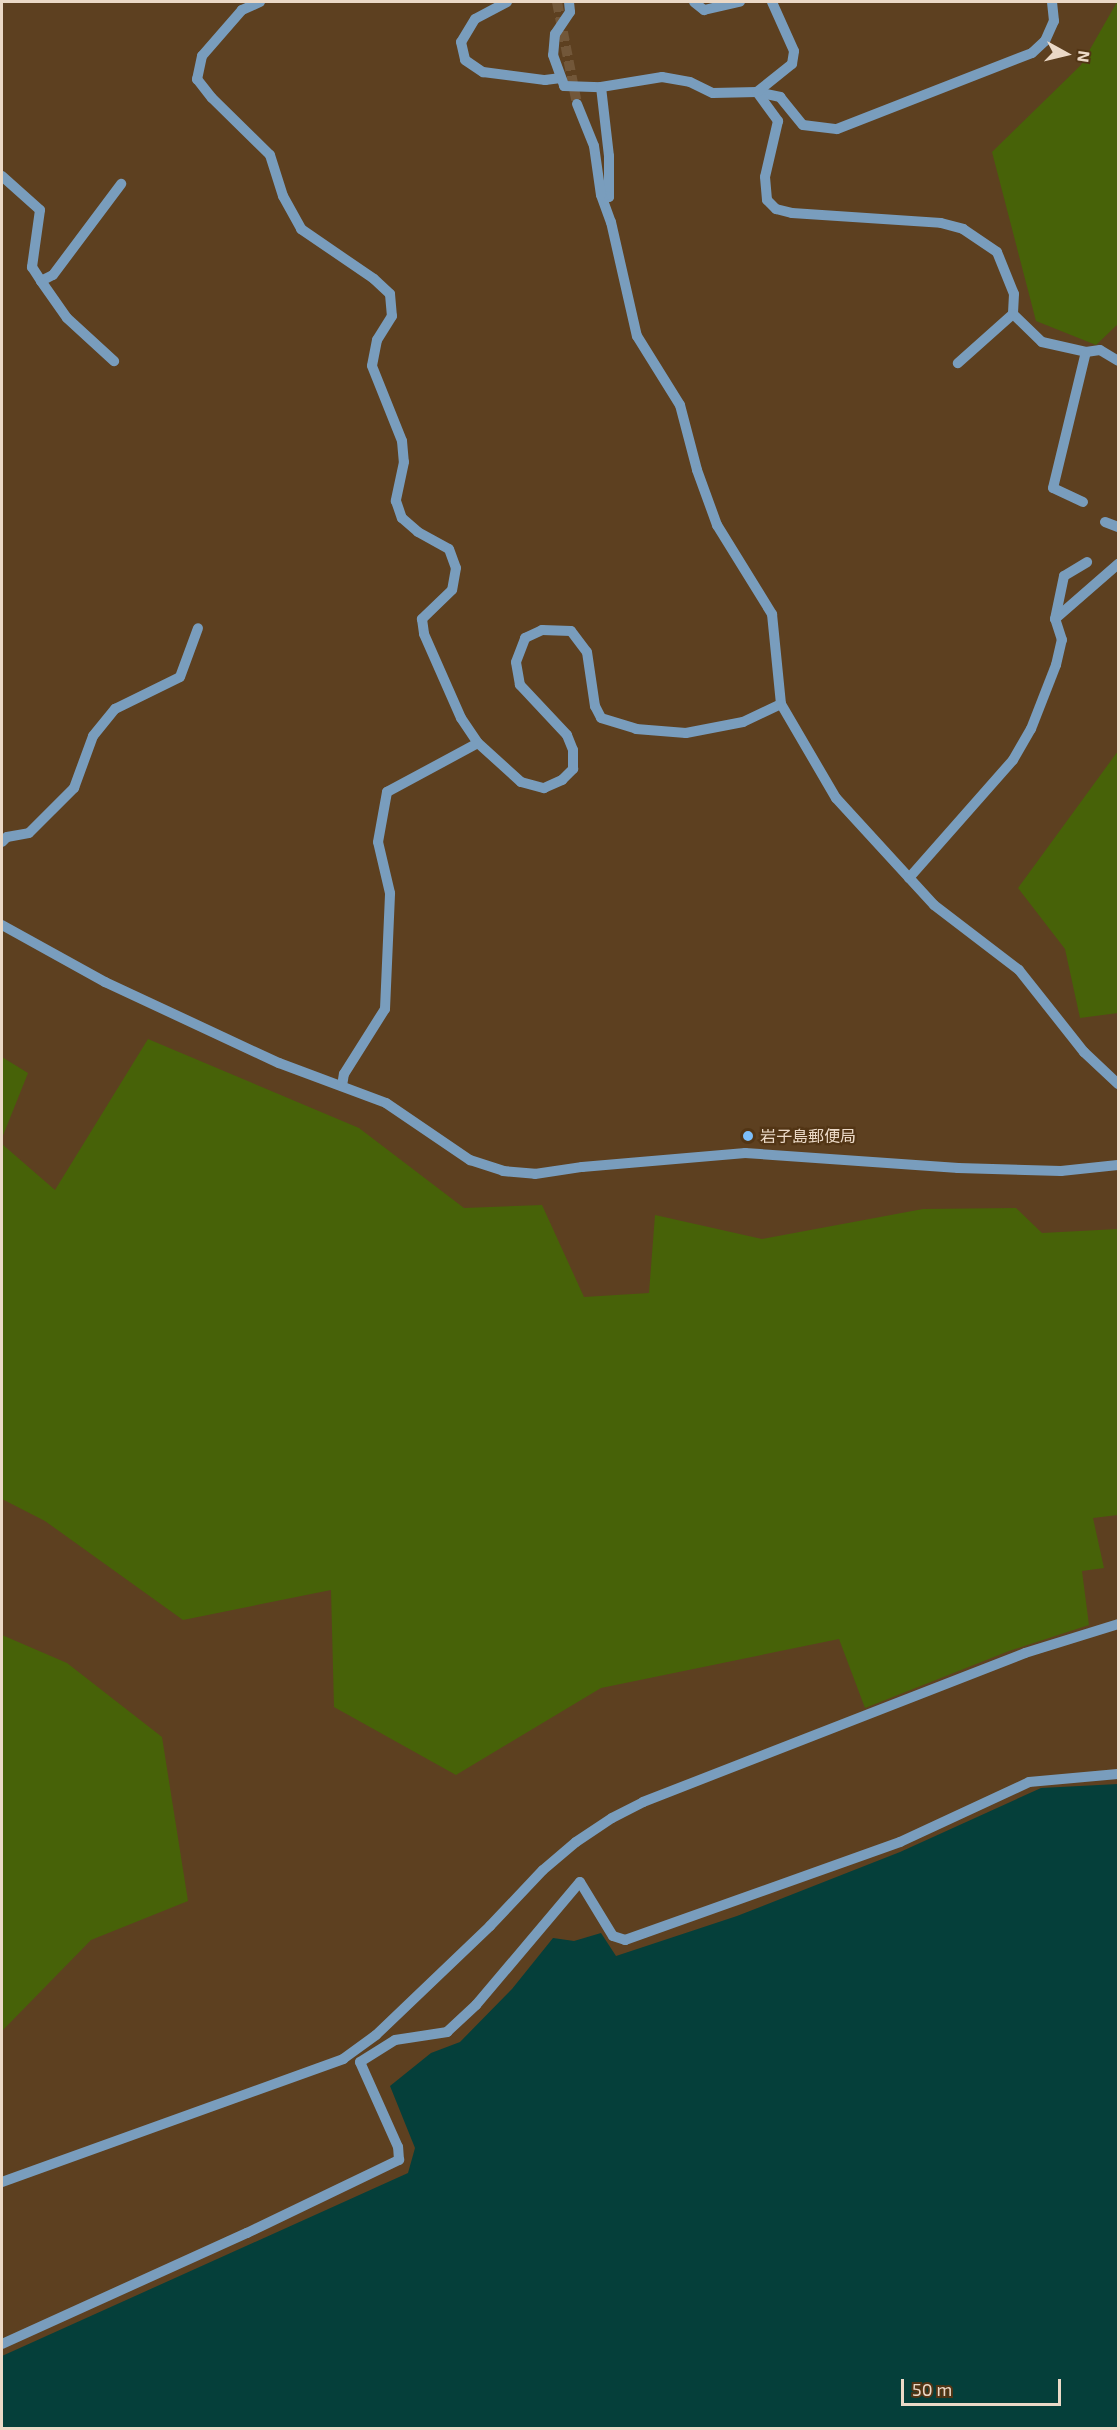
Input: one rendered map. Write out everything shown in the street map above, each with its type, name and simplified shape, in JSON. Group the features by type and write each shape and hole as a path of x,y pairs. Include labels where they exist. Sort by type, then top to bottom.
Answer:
{"street":[{"path":"260,2 242,10 202,56 197,79 212,98 270,155 283,196 302,229 374,279 390,294 392,316 377,340 372,366 402,441 404,462 396,501 402,518 418,532 449,549 453,558 456,568 452,590 422,618 423,626 462,718 478,744 521,782 544,788 562,780 573,769 573,750 567,735 520,685 516,662 525,638 542,630 571,631 587,652 595,706 601,718 636,729 686,734 743,723 782,704"},
{"path":"507,2 475,19 461,42 465,60 483,72 545,80 561,78"},
{"path":"569,2 570,12 555,34 553,55 564,87 601,87 662,77 690,82 713,93 757,92 780,97 803,125 837,129 1032,53 1045,41 1054,21 1052,2"},
{"path":"694,2 704,10 740,2"},
{"path":"757,92 792,64 794,51 772,2"},
{"path":"601,87 609,156 609,197 601,195"},
{"path":"757,92 778,121 765,177 767,200 777,209 792,213 941,223 963,229 997,252 1014,294 1013,314 958,363"},
{"path":"577,104 594,146 601,195 611,222 637,336 680,405 697,470 717,525 772,614 782,704 836,798 934,905 1019,970 1084,1052 1119,1084"},
{"path":"2,176 40,210 32,267 67,318 114,361"},
{"path":"41,280 53,275 120,184"},
{"path":"1013,314 1042,342 1086,351 1100,350 1119,361"},
{"path":"1083,502 1053,488 1086,351"},
{"path":"1105,522 1119,527"},
{"path":"909,878 1013,760 1032,729 1056,665 1062,640 1055,619 1064,576 1087,562"},
{"path":"1055,619 1119,564"},
{"path":"2,842 7,837 29,833 74,789 93,736 115,709 180,677 198,628"},
{"path":"342,1086 344,1074 385,1009 390,892 378,842 387,792 478,744"},
{"path":"2,925 105,982 279,1063 386,1102 470,1160 502,1171 535,1174 582,1167 745,1153 958,1168 1061,1171 1119,1165"},
{"path":"2,2182 343,2059 376,2035 490,1926 543,1870 612,1818 643,1802 1025,1653 1119,1624"},
{"path":"2,2344 247,2233 399,2160 398,2147 360,2062 395,2040 447,2032 476,2006 580,1882 613,1936 625,1941 900,1842 1029,1782 1119,1774"}],"green space":[{"path":"1117,2 1118,324 1096,345 1036,321 992,152 1081,65"},
{"path":"1118,751 1118,1013 1080,1018 1065,949 1018,888"},
{"path":"148,1039 359,1128 464,1208 542,1205 584,1297 649,1293 655,1215 762,1239 923,1209 1016,1208 1042,1233 1118,1229 1118,1515 1093,1518 1104,1568 1082,1571 1089,1625 1009,1651 865,1708 839,1639 601,1688 456,1775 334,1707 331,1590 183,1620 45,1521 2,1499 2,1144 55,1190"},
{"path":"2,1057 28,1073 2,1138"},
{"path":"2,1635 67,1663 162,1737 188,1901 91,1940 2,2031"}],"water":[{"path":"1118,1784 1118,2428 2,2428 2,2356 408,2173 415,2148 390,2086 431,2053 460,2042 512,1989 553,1938 574,1941 601,1933 616,1956 737,1916 900,1852 1041,1788"}],"tunnel":[{"path":"557,2 577,104"}],"place":[{"name":"岩子島郵便局","path":"748,1136"}]}
